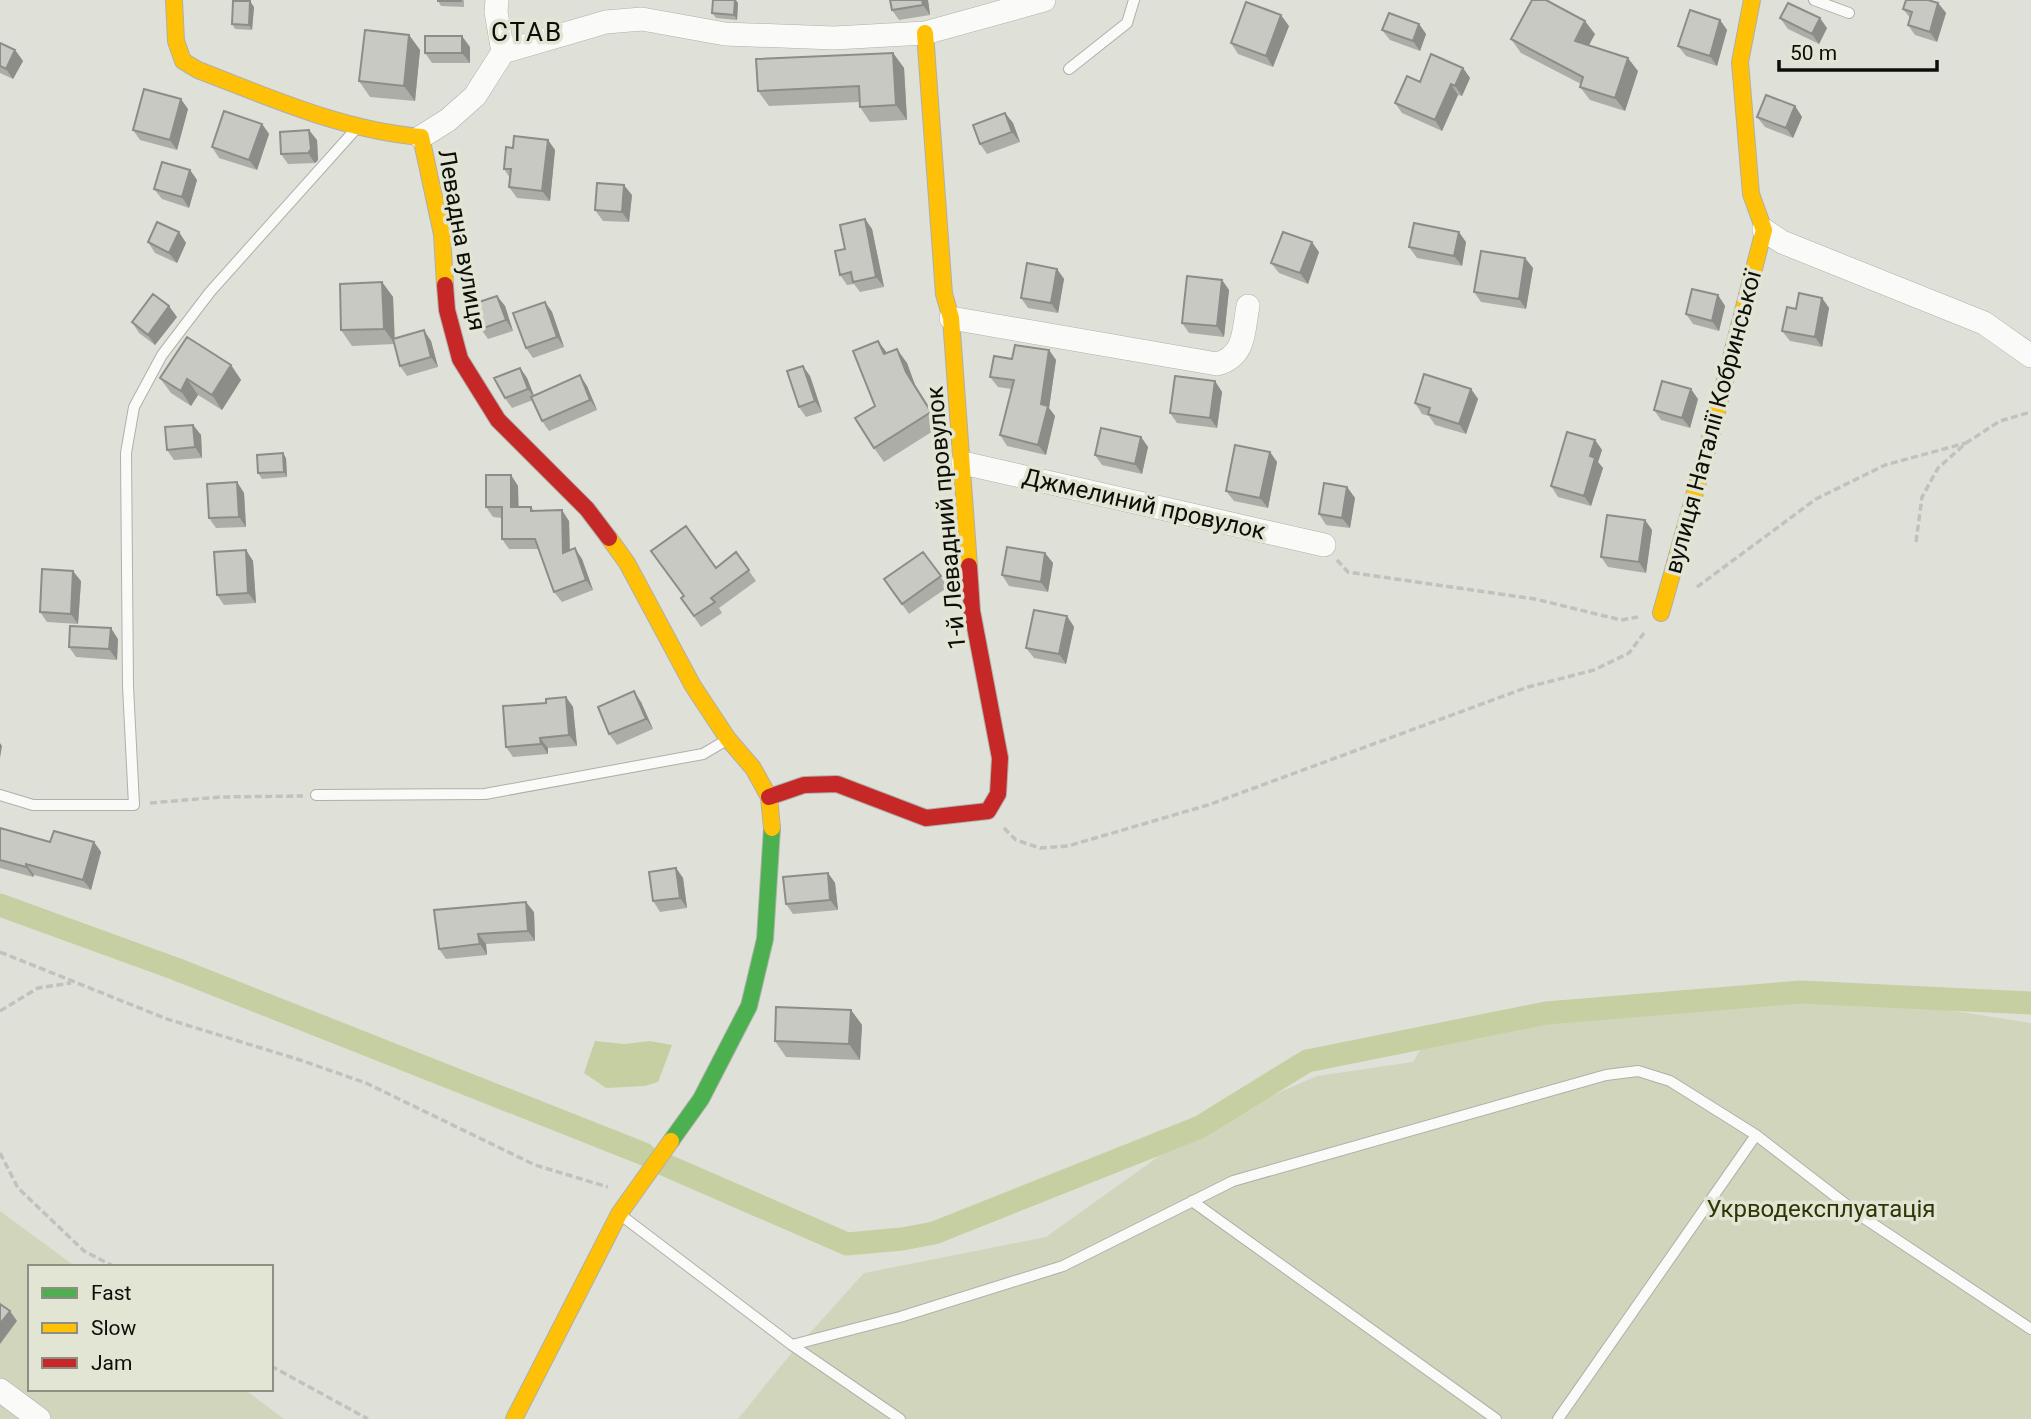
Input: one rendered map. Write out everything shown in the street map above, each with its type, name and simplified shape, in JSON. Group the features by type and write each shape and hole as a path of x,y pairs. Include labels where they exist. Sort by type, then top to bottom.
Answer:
{"street":[{"name":"Левадна вулиця","path":"174,0 176,41 183,61 198,70 357,127 397,136 421,137 442,234 447,310 460,359 498,420 587,509 626,564 694,686 728,739 753,768 769,797 772,826 765,939 749,1006 701,1099 619,1214 514,1419"},
{"path":"497,0 496,12 503,52"},
{"path":"421,137 448,120 475,96 503,52 606,22 642,19 725,34 834,38 925,33 1044,0"},
{"path":"1752,0 1740,62 1751,194 1764,230"},
{"name":"1-й Левадний провулок","path":"925,33 944,294 951,318 963,463 972,611 1000,758 998,794 988,811"},
{"name":"вулиця Наталії Кобринської","path":"1661,613 1764,230 1782,243 1984,323 2031,356"},
{"path":"951,318 1217,363 1231,360 1240,347 1248,306"},
{"name":"Джмелиний провулок","path":"963,463 1324,545"},
{"path":"769,797 804,785 837,784 926,818 988,811"},
{"path":"0,1390 38,1419"}],"lane":[{"path":"1069,69 1127,23 1134,0"},
{"path":"1814,0 1849,13"},
{"path":"0,795 33,804 134,805 128,686 127,453 134,407 162,355 210,292 357,127"},
{"path":"316,796 485,794 703,754 728,739"},
{"path":"792,1345 900,1317 1063,1266 1233,1181 1606,1075 1639,1071 1670,1081 1756,1135 1861,1216 2031,1329"},
{"path":"1558,1419 1756,1135"},
{"path":"1192,1201 1496,1419"},
{"path":"619,1214 792,1345 900,1419"}],"path":[{"path":"1916,542 1922,497 1938,468 1966,443 2000,421 2031,412"},
{"path":"1694,589 1816,499 1885,465 1966,443"},
{"path":"1324,545 1348,572 1535,599 1621,620 1661,613"},
{"path":"988,811 1016,840 1040,848 1068,846 1208,805 1528,687 1594,670 1629,653 1661,613"},
{"path":"134,805 221,797 316,796"},
{"path":"0,952 167,1019 366,1083 535,1165 630,1195"},
{"path":"0,1011 38,988 73,983"},
{"path":"0,1153 18,1188 84,1251 112,1265"},
{"path":"273,1367 368,1419"}],"green space":[{"name":"Укрводексплуатація","path":"1878,999 2031,1023 2031,1419 738,1419 789,1356 864,1273 1046,1237 1200,1127 1317,1076 1413,1062 1427,1039 1546,1013 1666,1004"},
{"path":"0,1211 73,1265 28,1265 28,1391 247,1391 284,1419 0,1419"}],"shaded area":[{"path":"595,1041 624,1044 650,1041 672,1045 658,1082 645,1086 606,1088 584,1073"}],"building":[{"path":"713,0 735,0 734,15 712,13"},
{"path":"890,0 922,0 923,5 892,10"},
{"path":"1532,0 1546,0 1585,21 1575,41 1628,58 1615,98 1580,87 1583,77 1511,39"},
{"path":"1906,0 1938,3 1930,32 1908,25 1912,12 1903,9"},
{"path":"233,1 250,1 249,25 232,24"},
{"path":"1246,2 1281,15 1266,56 1231,43"},
{"path":"1788,3 1820,18 1812,34 1780,18"},
{"path":"1690,10 1720,20 1710,56 1678,46"},
{"path":"1389,13 1419,24 1413,41 1382,30"},
{"path":"365,30 409,35 404,86 359,81"},
{"path":"425,36 462,36 462,53 425,53"},
{"path":"0,43 15,50 6,69 0,66"},
{"path":"893,53 896,105 860,107 859,86 758,91 756,59"},
{"path":"1431,54 1463,68 1455,86 1451,84 1435,120 1395,103 1407,76 1420,82"},
{"path":"144,89 181,99 170,140 133,130"},
{"path":"1766,95 1795,106 1786,128 1757,117"},
{"path":"224,111 262,124 249,160 212,147"},
{"path":"1005,113 1012,132 980,144 973,125"},
{"path":"309,130 311,149 308,153 281,154 280,132"},
{"path":"514,136 548,140 542,191 509,187 511,169 504,169 506,147 513,148"},
{"path":"162,162 190,170 182,197 154,189"},
{"path":"597,183 624,185 622,212 595,210"},
{"path":"865,219 876,277 853,282 851,272 840,275 835,251 845,249 840,225"},
{"path":"157,222 179,232 169,253 148,242"},
{"path":"1414,223 1459,232 1454,256 1409,247"},
{"path":"1283,232 1312,242 1300,273 1271,263"},
{"path":"1481,251 1525,258 1519,299 1474,292"},
{"path":"1027,263 1057,269 1051,303 1021,298"},
{"path":"1187,276 1222,280 1217,326 1182,323"},
{"path":"382,282 384,329 341,330 340,284"},
{"path":"1692,289 1718,295 1712,321 1686,314"},
{"path":"1799,293 1822,298 1815,337 1782,331 1787,307 1796,309"},
{"path":"153,294 169,306 148,335 132,322"},
{"path":"497,296 506,320 481,329 473,304"},
{"path":"545,302 557,337 526,348 513,313"},
{"path":"424,330 431,357 400,366 393,339"},
{"path":"187,337 231,365 212,395 187,379 181,391 160,378"},
{"path":"878,341 884,354 897,349 906,372 931,412 874,448 855,418 875,406 853,351"},
{"path":"1015,345 1049,350 1041,404 1048,406 1038,445 1000,435 1014,380 990,377 994,356 1012,359"},
{"path":"803,366 815,401 799,407 787,371"},
{"path":"520,368 528,389 505,398 494,378"},
{"path":"1424,374 1471,389 1459,424 1428,414 1430,408 1415,403"},
{"path":"580,375 590,400 542,421 531,397"},
{"path":"1175,376 1215,381 1210,418 1170,413"},
{"path":"1662,381 1691,389 1682,418 1654,410"},
{"path":"193,425 195,447 167,450 165,427"},
{"path":"1101,428 1141,437 1135,464 1095,455"},
{"path":"1567,432 1595,440 1590,456 1595,458 1584,496 1551,486"},
{"path":"1235,445 1270,452 1260,498 1226,491"},
{"path":"283,453 284,472 258,473 257,455"},
{"path":"486,475 511,475 511,507 531,507 531,511 562,510 563,553 575,548 586,580 554,592 535,539 502,539 502,507 486,507"},
{"path":"237,482 239,517 209,518 207,484"},
{"path":"1324,483 1347,487 1342,518 1319,514"},
{"path":"1607,515 1645,520 1639,562 1601,557"},
{"path":"686,526 716,568 736,552 749,570 711,598 715,602 694,616 681,598 684,596 651,551"},
{"path":"1007,547 1045,553 1041,582 1002,575"},
{"path":"246,550 248,593 217,595 214,552"},
{"path":"923,552 941,576 902,604 884,579"},
{"path":"42,569 73,571 71,614 40,612"},
{"path":"1034,610 1067,616 1059,654 1026,648"},
{"path":"70,626 111,628 109,649 69,647"},
{"path":"634,691 646,719 609,734 598,707"},
{"path":"566,697 569,735 540,738 541,744 506,747 503,706 546,703 546,699"},
{"path":"0,828 50,842 54,831 94,842 83,880 26,864 26,867 0,860"},
{"path":"676,868 680,898 653,901 649,872"},
{"path":"828,873 830,900 786,904 783,877"},
{"path":"526,902 528,931 478,934 480,944 439,949 434,910"},
{"path":"776,1007 851,1010 849,1044 775,1041"},
{"path":"0,1304 10,1311 0,1324"}],"waterway":[{"path":"0,905 176,969 644,1154"},
{"path":"663,1164 847,1244 902,1239 934,1233 1200,1127 1307,1061 1546,1013 1801,992 2031,1003"}],"traffic: fast":[{"path":"671,1141 701,1099 749,1006 765,939 772,828"}],"traffic: slow":[{"path":"174,0 176,41 183,61 198,70 335,120 363,128 421,137 442,234 445,285"},
{"path":"1661,613 1764,230 1751,194 1740,62 1752,0"},
{"path":"925,33 944,294 951,318 969,566"},
{"path":"609,538 627,563 693,686 728,739 753,768 769,797 772,828"},
{"path":"514,1419 619,1214 671,1141"}],"traffic: jam":[{"path":"445,285 447,310 460,359 498,420 587,509 609,538"},
{"path":"769,797 804,785 837,784 926,818 988,811 998,794 1000,758 972,611 969,566"}],"district":[{"name":"СТАВ","path":"527,32"}]}
